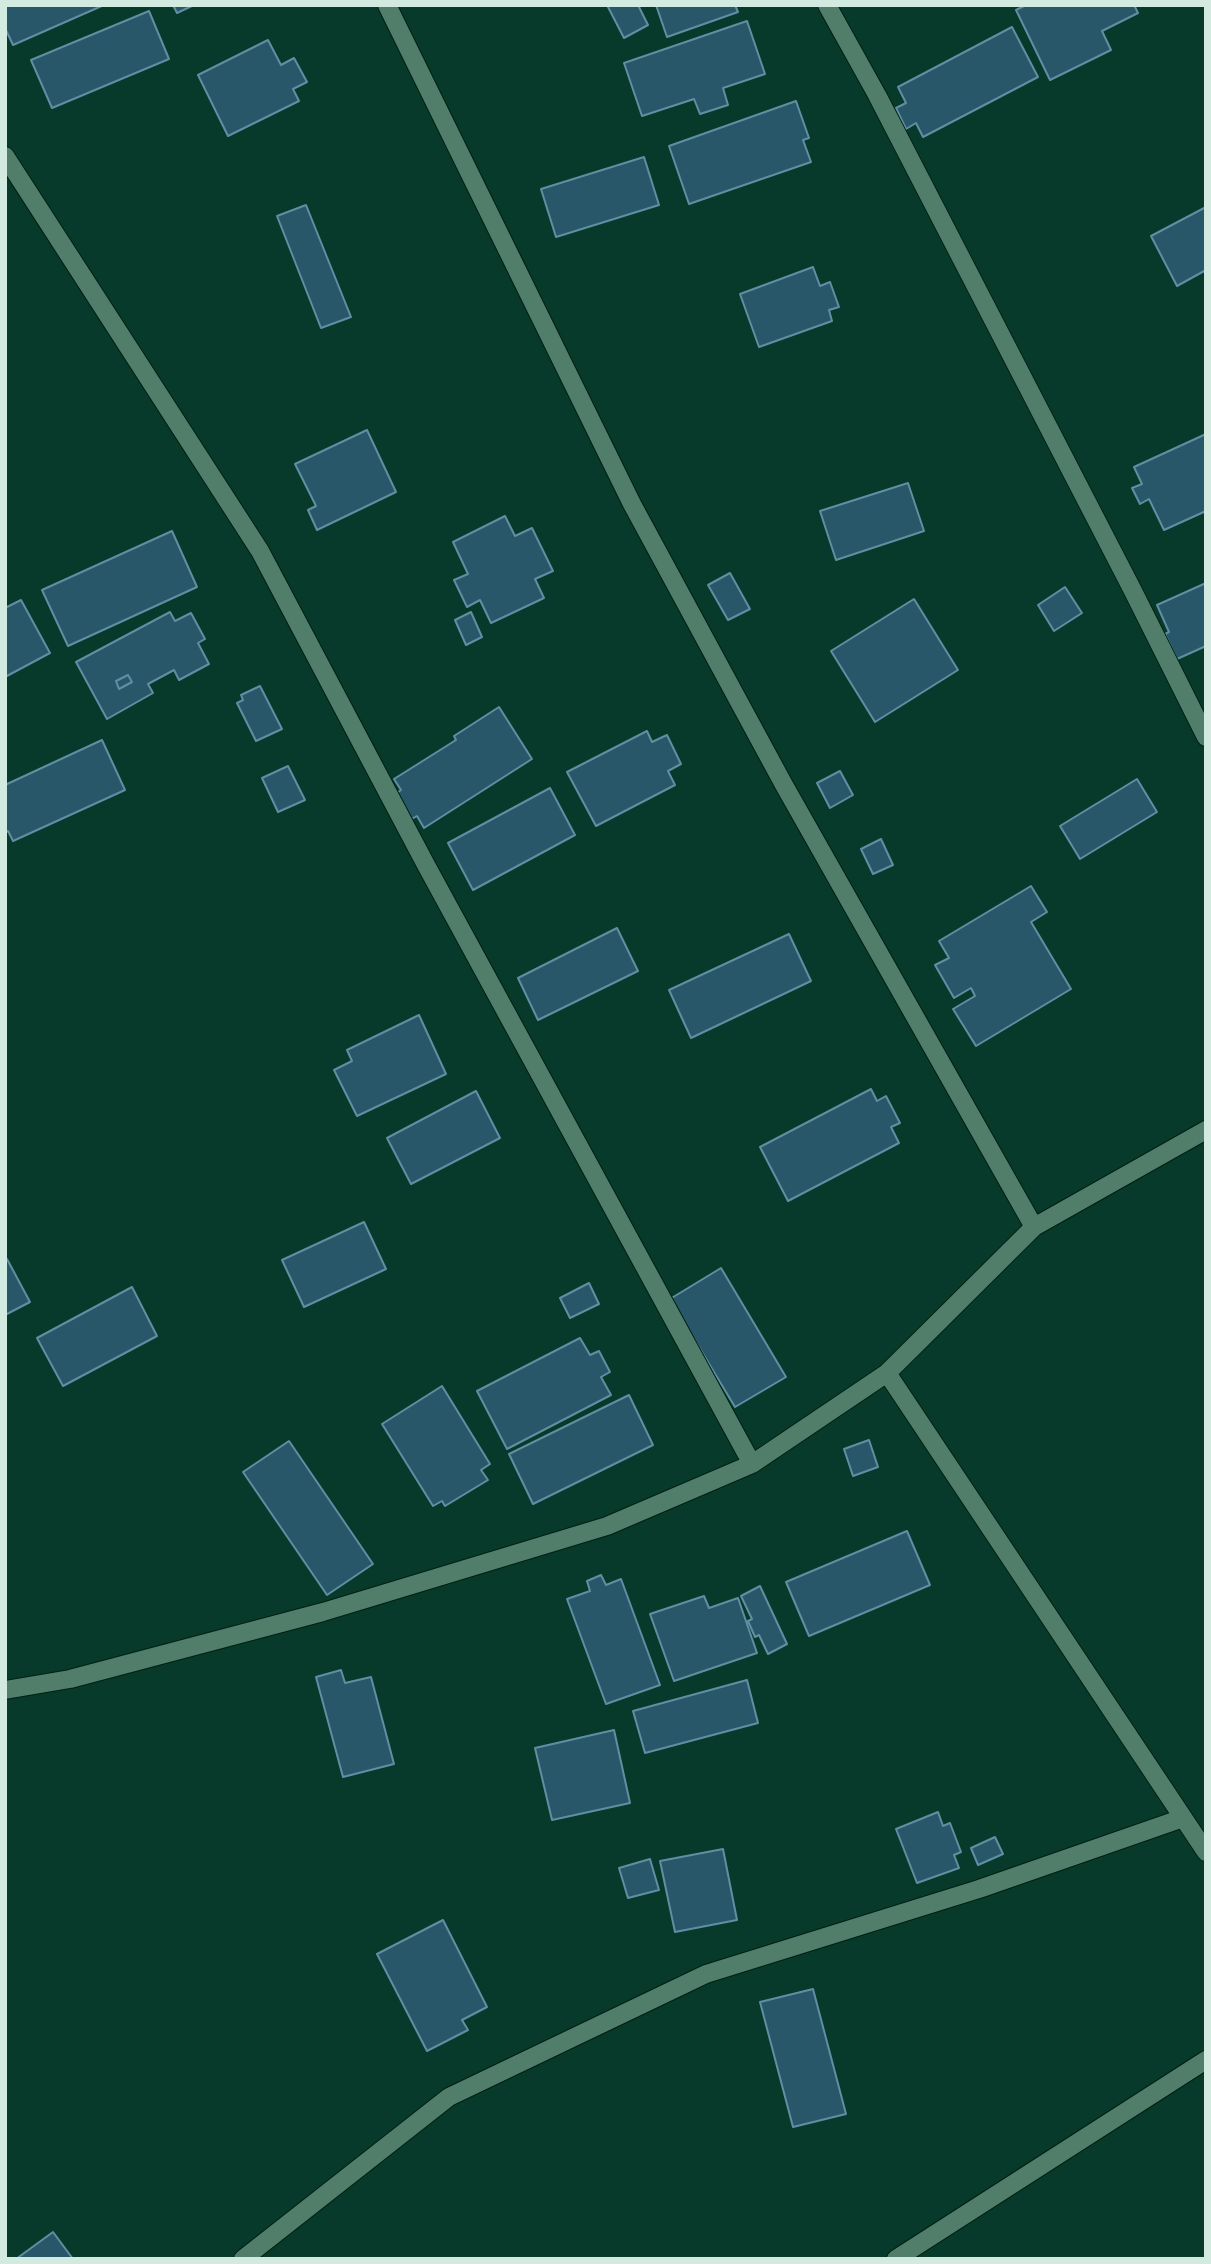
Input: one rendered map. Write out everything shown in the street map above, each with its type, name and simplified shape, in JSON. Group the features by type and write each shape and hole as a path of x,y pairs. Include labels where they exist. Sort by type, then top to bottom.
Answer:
{"street":[{"path":"387,5 632,505 784,785 1034,1227"},
{"path":"827,5 877,95 1206,737"},
{"path":"5,156 260,551 432,877 752,1464"},
{"path":"8,1684 70,1679 323,1612 607,1526 752,1464 887,1373 1034,1227 1206,1130"},
{"path":"887,1373 1206,1853"},
{"path":"243,2259 449,2097 706,1974 979,1889 1183,1818"},
{"path":"896,2259 1206,2060"}],"building":[{"path":"5,5 104,5 13,45 5,28"},
{"path":"173,5 194,5 177,13"},
{"path":"607,5 638,5 648,25 624,38"},
{"path":"656,5 735,5 738,12 667,37"},
{"path":"1026,5 1134,5 1138,13 1102,31 1111,50 1050,80 1016,10"},
{"path":"149,11 169,59 52,108 31,60"},
{"path":"747,21 765,74 723,88 728,105 700,114 694,99 642,116 624,63"},
{"path":"1012,27 1038,77 923,137 916,123 906,129 896,108 906,103 898,87"},
{"path":"268,40 281,65 294,58 307,82 293,89 299,101 228,136 198,75"},
{"path":"796,101 809,138 803,140 811,162 689,204 669,146"},
{"path":"644,157 659,205 556,237 541,189"},
{"path":"306,205 351,317 321,328 277,216"},
{"path":"1206,207 1206,270 1177,286 1151,236"},
{"path":"813,267 820,286 830,282 839,307 829,310 832,321 759,347 740,294"},
{"path":"367,430 396,492 317,530 308,510 316,506 295,464"},
{"path":"1206,434 1206,511 1164,530 1149,499 1140,504 1132,488 1142,484 1134,467"},
{"path":"908,483 924,531 836,560 820,511"},
{"path":"505,516 515,536 532,528 553,571 535,579 544,598 491,623 480,600 467,607 454,580 468,574 453,542"},
{"path":"172,531 197,587 68,646 42,590"},
{"path":"730,573 750,609 728,620 708,585"},
{"path":"1206,583 1206,646 1177,659 1165,634 1169,632 1157,605"},
{"path":"1065,587 1082,613 1054,631 1038,605"},
{"path":"914,599 958,670 875,722 831,651"},
{"path":"21,600 50,653 5,677 5,608"},
{"path":"170,612 175,621 191,613 205,639 198,643 209,664 179,680 174,670 148,684 153,693 107,719 76,662","holes":["128,675 132,682 119,689 116,681"]},
{"path":"471,612 482,637 466,645 455,620"},
{"path":"128,675 132,682 119,689 116,681"},
{"path":"260,686 282,729 256,741 237,703 243,700 241,695"},
{"path":"499,707 532,759 424,828 417,816 410,820 394,795 401,790 394,779 456,740 454,736"},
{"path":"647,731 652,742 667,735 681,764 668,771 675,785 596,826 567,772"},
{"path":"102,740 125,790 13,841 8,831 5,832 5,785"},
{"path":"288,766 305,800 278,812 262,778"},
{"path":"840,771 853,795 830,808 817,783"},
{"path":"1137,779 1157,812 1080,859 1060,826"},
{"path":"550,788 575,835 473,890 448,843"},
{"path":"881,839 893,865 873,874 861,849"},
{"path":"1031,886 1047,912 1031,922 1071,989 976,1046 953,1009 975,996 971,988 954,998 935,965 949,958 939,941"},
{"path":"617,928 638,971 538,1020 518,978"},
{"path":"789,934 811,981 691,1038 669,990"},
{"path":"419,1015 446,1074 357,1116 334,1070 352,1061 347,1050"},
{"path":"871,1089 877,1101 886,1096 900,1123 891,1127 899,1143 788,1201 760,1147"},
{"path":"476,1091 500,1138 411,1184 387,1138"},
{"path":"364,1222 386,1269 304,1307 282,1260"},
{"path":"7,1259 30,1302 5,1315 5,1260"},
{"path":"721,1268 786,1377 735,1407 670,1299"},
{"path":"589,1283 599,1304 570,1318 560,1298"},
{"path":"132,1287 157,1336 63,1386 37,1338"},
{"path":"580,1338 590,1355 599,1351 610,1372 601,1377 611,1395 507,1449 477,1391"},
{"path":"442,1386 490,1464 481,1470 488,1480 445,1506 442,1501 433,1506 382,1424"},
{"path":"629,1395 653,1445 533,1504 509,1454"},
{"path":"869,1440 878,1467 853,1476 844,1449"},
{"path":"289,1441 373,1564 327,1595 243,1472"},
{"path":"907,1531 930,1585 809,1636 786,1582"},
{"path":"601,1575 606,1585 621,1579 660,1685 606,1704 567,1599 590,1591 587,1581"},
{"path":"760,1586 787,1644 768,1654 759,1635 755,1637 748,1621 752,1619 741,1596"},
{"path":"704,1596 709,1608 738,1598 757,1653 674,1681 650,1614"},
{"path":"341,1670 345,1683 371,1677 394,1764 343,1777 316,1677"},
{"path":"747,1680 758,1723 645,1753 633,1711"},
{"path":"614,1730 630,1803 552,1820 535,1748"},
{"path":"938,1812 943,1826 950,1823 961,1852 954,1855 959,1868 917,1883 896,1829"},
{"path":"995,1837 1003,1854 978,1865 971,1848"},
{"path":"723,1849 737,1920 675,1932 660,1861"},
{"path":"650,1859 659,1890 628,1898 619,1868"},
{"path":"443,1920 487,2007 462,2020 468,2030 427,2051 377,1954"},
{"path":"813,1989 846,2114 793,2127 760,2002"},
{"path":"53,2232 73,2259 16,2259"}]}
